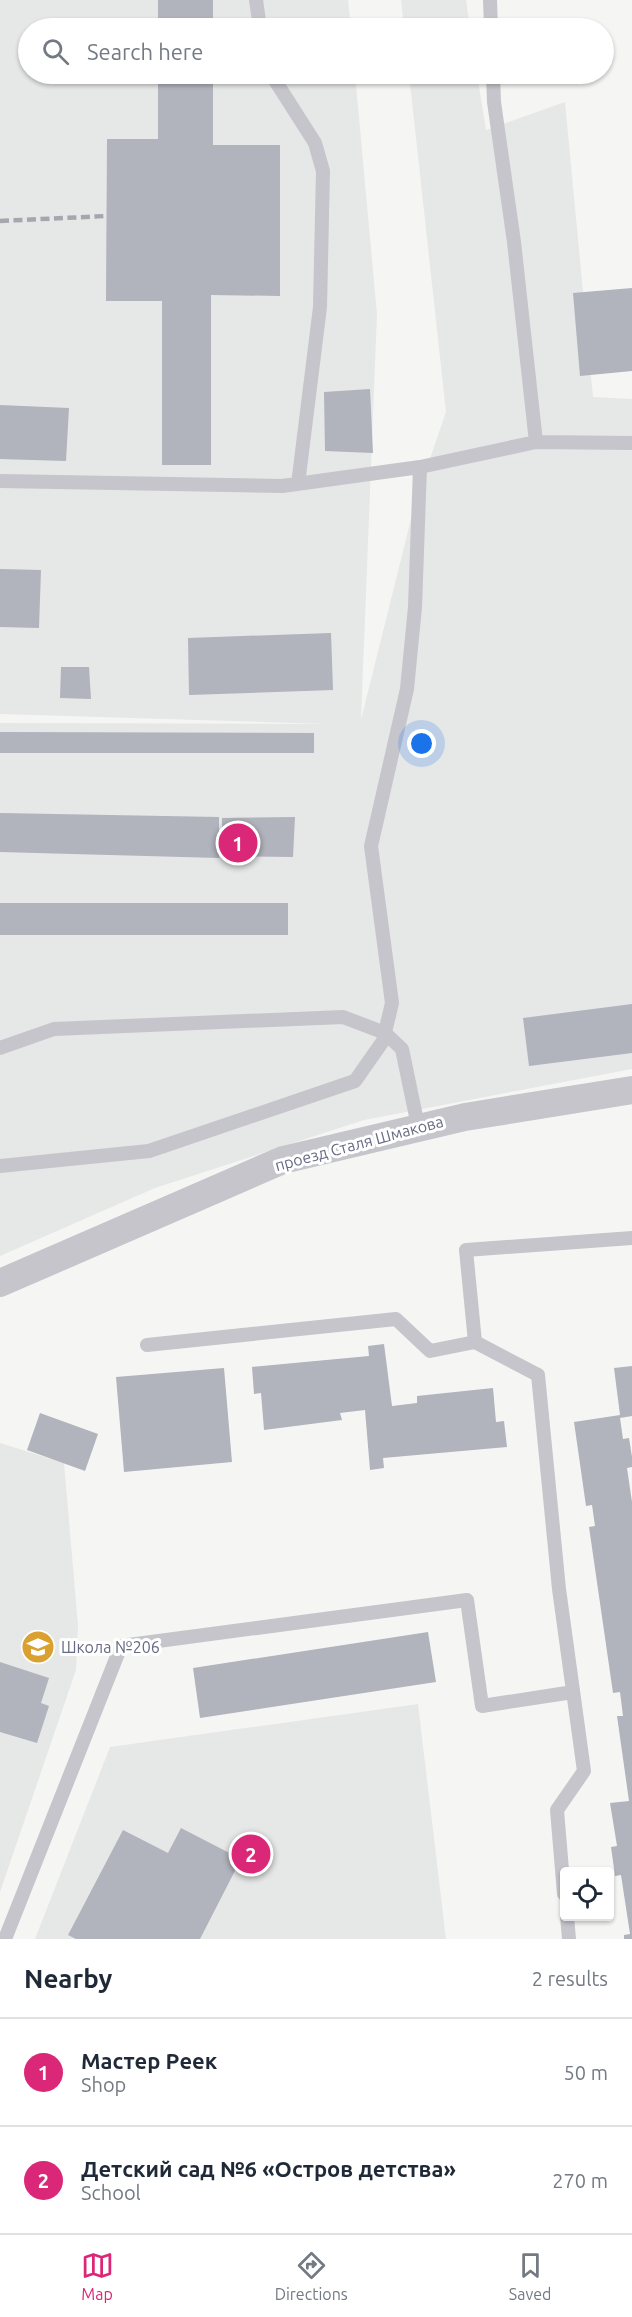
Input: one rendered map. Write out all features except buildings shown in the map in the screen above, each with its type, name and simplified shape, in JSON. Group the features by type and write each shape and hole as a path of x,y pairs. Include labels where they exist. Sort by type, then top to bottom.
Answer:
{"street":[{"name":"проезд Сталя Шмакова","path":"0,1283 283,1160 418,1126 632,1090"}],"lane":[{"path":"256,0 259,18"},
{"path":"490,0 491,18"},
{"path":"277,84 315,143 323,171 320,307 298,484"},
{"path":"493,84 514,242 536,442"},
{"path":"0,481 282,486 420,467 536,442 632,442"},
{"path":"0,1166 148,1151 355,1081 383,1041 392,1003 371,846 407,689 417,574 420,467"},
{"path":"0,1048 54,1029 343,1017 385,1033 402,1049 418,1126"},
{"path":"475,1342 466,1250 632,1238"},
{"path":"147,1345 396,1319 430,1351 475,1342 538,1375 559,1589 584,1771 557,1810 562,1867"},
{"path":"5,1939 121,1646 467,1600 482,1706 573,1692"},
{"path":"567,1921 569,1939"}],"shaded area":[{"path":"0,0 348,0 350,18 18,18 18,84 356,84 377,314 361,720 416,499 446,412 410,84 479,84 486,130 565,102 593,397 632,399 632,1069 364,1120 155,1188 0,1256 0,723 327,724 0,714"},
{"path":"401,0 466,0 469,18 403,18"},
{"name":"Школа №206","path":"0,1443 64,1463 78,1625 76,1670 0,1892"},
{"path":"418,1704 446,1939 35,1939 110,1747"}],"railway":[{"path":"0,221 106,216"}],"place":[{"name":"Мастер Реек","path":"238,843"},
{"name":"Школа №206","path":"38,1647"},
{"name":"Детский сад №6 «Остров детства»","path":"251,1854"}]}
